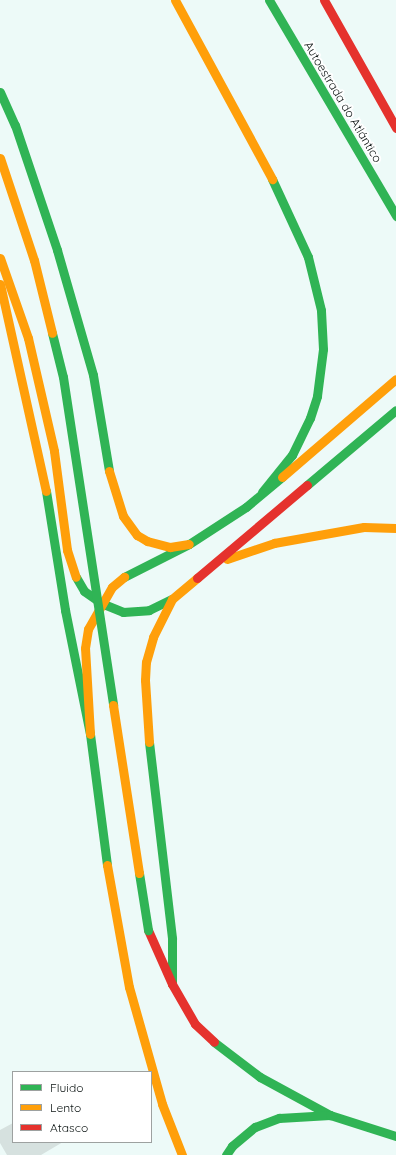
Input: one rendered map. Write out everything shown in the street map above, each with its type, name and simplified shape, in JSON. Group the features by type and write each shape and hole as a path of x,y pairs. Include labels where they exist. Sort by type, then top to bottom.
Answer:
{"main road":[{"path":"175,0 273,180 308,257 322,310 323,349 317,396 310,418 292,455 262,492"},
{"name":"Autoestrada do Atlántico","path":"269,0 396,216"},
{"path":"324,0 396,128"},
{"path":"0,92 15,125 57,250 91,368 110,475 123,516 137,535 147,541 170,547 188,544"},
{"path":"0,158 34,260 63,378 148,930 172,984 195,1024 225,1053 260,1076 330,1115 396,1136"},
{"path":"0,258 28,338 54,451 70,562 84,591 101,603 123,612 136,613 172,599 396,410"},
{"path":"0,284 45,482 65,610 90,734 111,892 129,987 162,1104 182,1155"},
{"path":"90,734 85,648 88,629 101,603 112,587 129,573 188,544 216,528 262,492 396,379"},
{"path":"215,564 274,543 364,527 396,528"},
{"path":"172,599 153,637 146,662 145,680 150,758 172,939 172,984"},
{"path":"226,1155 232,1146 255,1127 279,1118 330,1115"}],"building":[{"path":"12,1124 12,1143 61,1143 41,1155 7,1155 0,1143 0,1130"}],"traffic: fast":[{"path":"269,0 396,216"},
{"path":"0,92 15,125 57,250 93,375 109,471"},
{"path":"262,492 292,455 310,418 317,396 323,349 321,310 308,257 272,179"},
{"path":"52,333 63,377 113,705"},
{"path":"307,485 396,410"},
{"path":"124,577 189,544 246,507 282,477"},
{"path":"46,491 65,610 90,734 107,865"},
{"path":"76,577 84,591 101,603 123,612 149,610 172,599"},
{"path":"149,742 172,939 172,984"},
{"path":"139,873 148,930"},
{"path":"214,1042 260,1077 330,1115"},
{"path":"226,1155 232,1146 255,1127 279,1118 330,1115 396,1136"}],"traffic: slow":[{"path":"175,0 272,179"},
{"path":"0,158 34,260 52,333"},
{"path":"0,258 28,338 54,451 67,550 76,577"},
{"path":"0,284 46,491"},
{"path":"282,477 396,379"},
{"path":"109,471 123,516 137,535 147,541 170,547 189,544"},
{"path":"227,559 274,543 364,527 396,528"},
{"path":"90,734 85,648 88,629 112,587 124,577"},
{"path":"149,742 145,680 146,662 153,637 172,599 197,578"},
{"path":"113,705 139,873"},
{"path":"107,865 129,987 162,1104 182,1155"}],"traffic: jam":[{"path":"324,0 396,128"},
{"path":"197,578 307,485"},
{"path":"148,930 172,984 195,1024 214,1042"}]}
